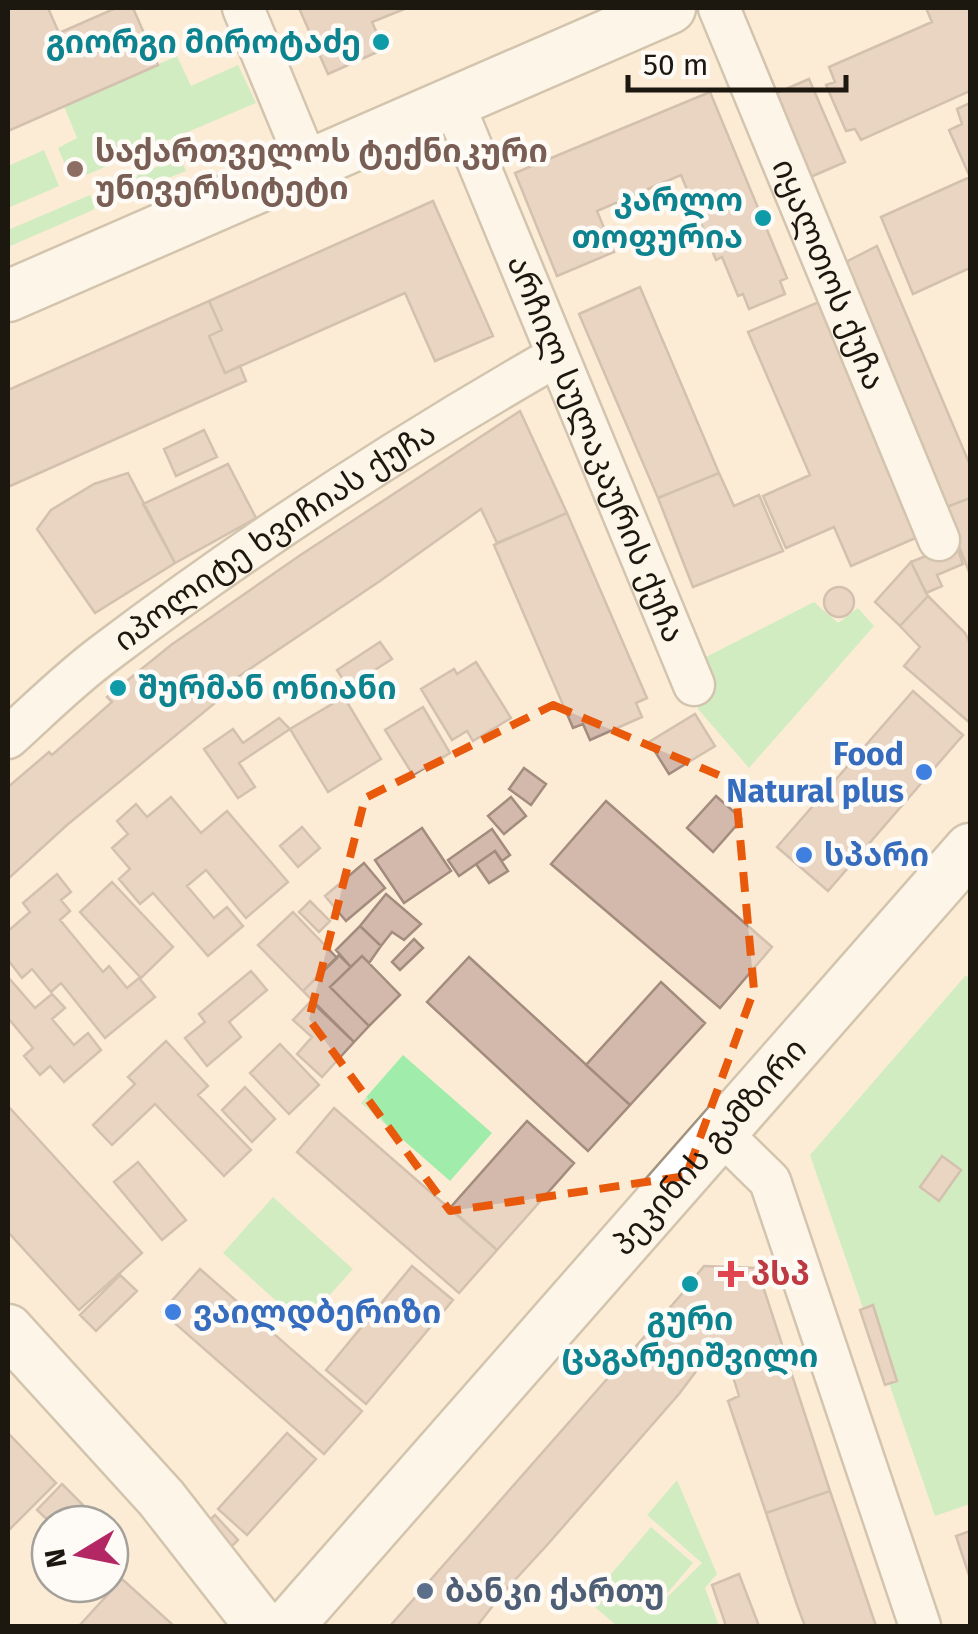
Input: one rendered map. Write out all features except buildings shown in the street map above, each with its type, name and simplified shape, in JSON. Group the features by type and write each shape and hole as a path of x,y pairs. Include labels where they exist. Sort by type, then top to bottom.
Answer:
{"main road":[{"path":"8,296 670,8"},
{"name":"პეკინის გამზირი","path":"288,1626 970,849"},
{"path":"8,1330 161,1498 261,1626"}],"street":[{"path":"243,8 308,165"},
{"name":"იყალთოს ქუჩა","path":"720,8 939,540"},
{"name":"არჩილ სულაკაურის ქუჩა","path":"453,102 694,685"},
{"name":"იპოლიტე ხვიჩიას ქუჩა","path":"8,738 102,654 298,515 558,356"},
{"path":"721,1133 770,1181 920,1626"}],"highlighted area":[{"path":"553,705 735,782 754,990 686,1176 450,1211 309,1019 365,798"}],"green space":[{"path":"177,56 191,86 238,65 256,103 72,181 58,148 77,138 64,106"},
{"path":"44,150 59,186 8,208 8,166"},
{"path":"180,157 186,171 113,200 108,188"},
{"path":"90,195 93,210 8,247 8,230"},
{"path":"814,602 838,623 858,608 874,626 749,768 698,709 700,660"},
{"path":"966,975 970,980 970,1504 935,1516 810,1155"},
{"path":"403,1055 492,1133 450,1181 361,1103"},
{"path":"273,1197 353,1269 303,1325 223,1253"},
{"path":"677,1480 717,1574 705,1588 719,1626 617,1626 588,1601 651,1527 693,1563 648,1616 702,1563 647,1515"}],"place":[{"name":"გიორგი მიროტაძე","path":"381,42"},
{"name":"საქართველოს ტექნიკური უნივერსიტეტი","path":"75,169"},
{"name":"კარლო თოფურია","path":"763,218"},
{"name":"შურმან ონიანი","path":"118,688"},
{"name":"Food Natural plus","path":"924,772"},
{"name":"სპარი","path":"804,855"},
{"name":"პსპ","path":"731,1274"},
{"name":"გური ცაგარეიშვილი","path":"690,1284"},
{"name":"ვაილდბერიზი","path":"173,1312"},
{"name":"ბანკი ქართუ","path":"425,1591"}]}
